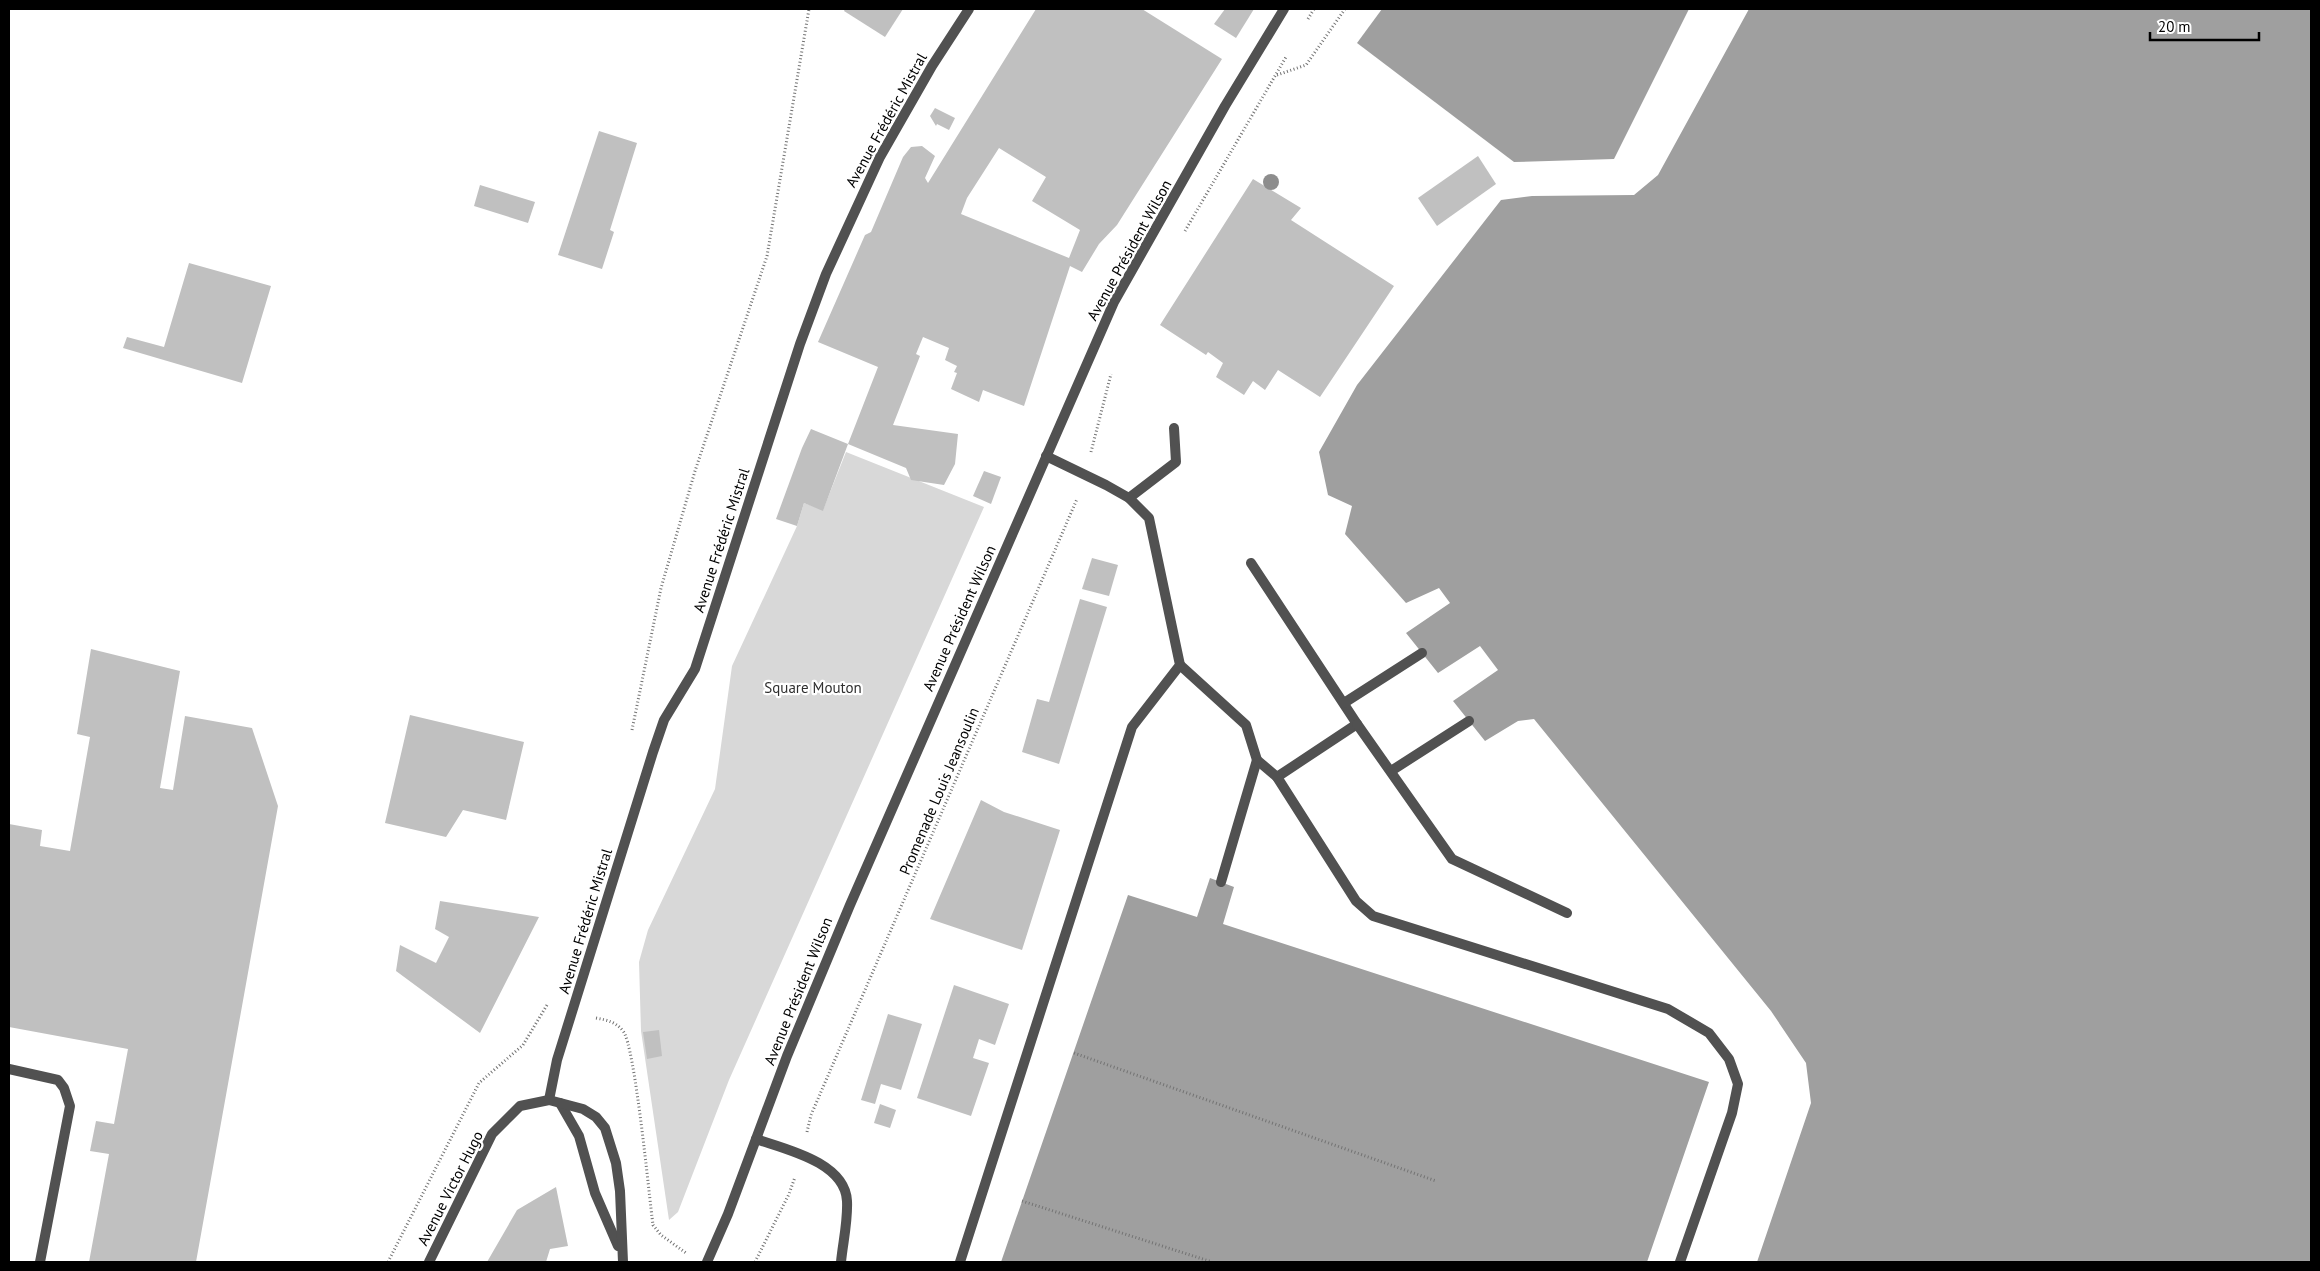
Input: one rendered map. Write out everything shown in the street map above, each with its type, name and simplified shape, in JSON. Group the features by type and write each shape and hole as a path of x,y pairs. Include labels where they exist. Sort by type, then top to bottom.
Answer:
{"street":[{"name":"Avenue Frédéric Mistral","path":"549,1100 557,1060 664,720 696,669 800,344 826,274 880,157 932,66 969,9"},
{"name":"Avenue Président Wilson","path":"707,1262 728,1214 787,1056 850,905 1114,302 1225,106 1284,9"},
{"path":"1129,498 1176,462 1174,428"},
{"path":"1046,456 1129,498 1149,518 1180,665 1246,725 1258,760 1277,777 1356,901 1373,916 1668,1009 1709,1033 1729,1059 1738,1084 1732,1113 1680,1262"},
{"path":"1251,563 1357,724 1452,859 1567,913"},
{"path":"1344,703 1422,653"},
{"path":"960,1262 1132,727 1180,665"},
{"path":"1391,771 1469,721"},
{"path":"1277,777 1357,724"},
{"path":"1222,882 1258,760"},
{"path":"9,1069 58,1080 64,1088 70,1106 40,1262"},
{"path":"549,1100 583,1109 596,1117 605,1128 616,1163 620,1191 622,1257"},
{"name":"Avenue Victor Hugo","path":"429,1262 492,1134 520,1106 549,1100"},
{"path":"560,1103 579,1136 595,1193 622,1257"},
{"path":"756,1139 812,1160 827,1168 838,1179 843,1187 847,1202 841,1262"}],"path":[{"path":"642,682 661,588 695,472 767,256 809,9"},
{"path":"1183,234 1276,75 1306,65 1345,9"},
{"name":"Promenade Louis Jeansoulin","path":"811,1115 1087,476 1093,439 1114,366"},
{"path":"388,1262 479,1083 523,1045 547,1004"},
{"path":"572,1012 612,1022 625,1032 633,1063 653,1225 671,1243"},
{"path":"1074,1053 1436,1181"},
{"path":"755,1262 789,1194"},
{"path":"1022,1201 1212,1262"}],"green space":[{"name":"Square Mouton","path":"846,452 984,507 729,1080 678,1212 669,1220 641,1031 639,962 648,930 715,789 732,666 797,526 804,503 823,510"}],"shaded area":[{"path":"1382,9 1689,9 1614,159 1514,162 1357,43"},
{"path":"1749,9 2311,9 2311,1262 1757,1262 1811,1103 1806,1063 1771,1011 1534,719 1518,721 1485,741 1453,701 1498,670 1480,646 1438,673 1406,633 1450,603 1439,588 1406,603 1345,534 1352,506 1328,495 1319,452 1357,385 1501,200 1532,196 1634,195 1658,175"},
{"path":"1210,878 1234,887 1223,924 1709,1082 1647,1262 1001,1262 1128,895 1197,917"}],"building":[{"path":"845,9 903,9 885,37 844,11"},
{"path":"1036,9 1142,9 1222,59 1117,225 1099,244 1082,272 1070,266 1024,406 983,390 979,402 951,389 957,373 954,372 957,366 945,360 949,348 923,337 916,354 920,356 893,425 958,434 955,464 944,485 911,480 906,468 848,444 878,367 818,342 865,235 871,232 903,157 911,147 922,146 935,156 925,178 928,183","holes":["999,148 1046,177 1032,201 1080,230 1069,258 961,214 967,198"]},
{"path":"1225,9 1254,9 1236,38 1214,24"},
{"path":"935,108 955,118 949,130 937,124 936,126 930,116"},
{"path":"599,131 637,143 610,230 614,232 602,269 558,255"},
{"path":"1478,156 1496,184 1437,226 1418,198"},
{"path":"1253,179 1301,208 1291,220 1394,286 1320,397 1278,370 1265,390 1253,381 1244,395 1216,377 1223,363 1208,352 1206,355 1160,325"},
{"path":"480,185 535,202 528,223 474,206"},
{"path":"189,263 271,286 242,383 123,348 127,337 164,347"},
{"path":"811,429 848,444 823,511 804,503 797,526 776,519 802,448"},
{"path":"984,471 1001,477 991,504 973,496"},
{"path":"1092,558 1118,565 1109,596 1082,589"},
{"path":"1080,599 1107,607 1059,764 1022,752 1037,699 1049,702"},
{"path":"91,649 180,671 160,788 173,790 185,716 252,728 278,806 196,1262 89,1262 109,1154 90,1151 96,1121 114,1124 128,1049 9,1027 9,824 42,830 40,846 70,851 90,737 77,734"},
{"path":"410,715 524,742 506,820 463,810 446,837 385,823"},
{"path":"981,800 1004,812 1060,830 1022,950 930,919"},
{"path":"440,901 539,917 480,1033 396,971 400,945 436,963 449,937 435,929"},
{"path":"954,985 1009,1004 995,1045 979,1039 973,1058 989,1063 971,1116 917,1098"},
{"path":"888,1014 922,1024 901,1090 881,1084 875,1104 861,1100"},
{"path":"659,1030 662,1056 647,1059 643,1032"},
{"path":"880,1104 896,1110 890,1128 874,1123"},
{"path":"556,1187 568,1246 550,1249 546,1262 487,1262 517,1210"}]}
